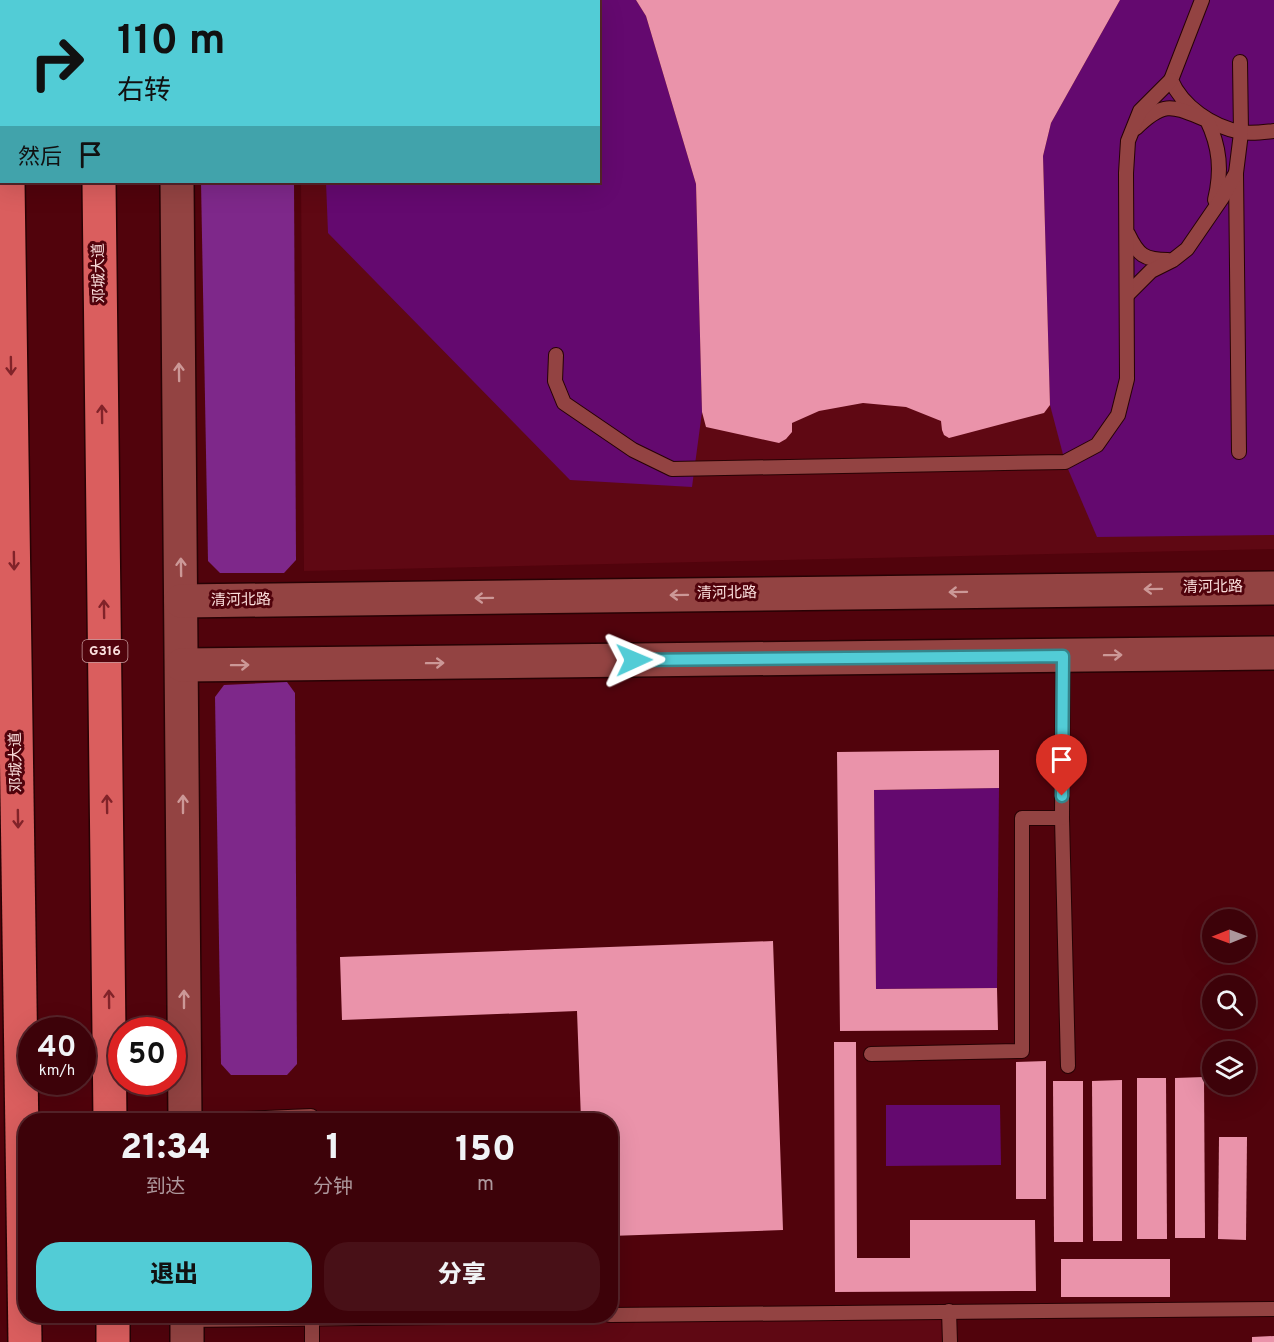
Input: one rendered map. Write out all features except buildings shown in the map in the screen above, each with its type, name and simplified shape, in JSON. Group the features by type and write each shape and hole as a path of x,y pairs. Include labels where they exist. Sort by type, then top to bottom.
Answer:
{"highway":[{"name":"邓城大道","path":"8,183 22,1113"},
{"name":"邓城大道","path":"99,183 110,1113"},
{"name":"邓城大道","path":"25,1323 25,1342"},
{"path":"113,1323 113,1342"}],"main road":[{"path":"177,183 185,1113"},
{"name":"清河北路","path":"181,601 1274,588"},
{"path":"182,665 1274,653"}],"lane":[{"path":"556,355 555,381 564,403 633,450 672,469 1065,462 1097,445 1118,415 1127,379 1126,173 1128,141 1140,111 1171,80 1202,0"},
{"path":"1239,452 1236,173 1241,133 1240,62"},
{"path":"1171,80 1177,94 1207,120 1214,136 1220,159 1220,180 1212,213"},
{"path":"1132,131 1151,113 1167,107 1180,109 1241,133 1274,131"},
{"path":"1127,295 1151,271 1173,260 1187,249 1236,173"},
{"path":"1126,231 1136,250 1151,260 1173,260"},
{"path":"1063,656 1062,818 1068,1066"},
{"path":"871,1054 1022,1051 1022,818 1062,818"},
{"path":"618,1315 1274,1309"},
{"path":"950,1311 950,1342"},
{"path":"187,1326 229,1323"},
{"path":"312,1323 312,1342"}],"shaded area":[{"path":"600,0 1274,0 1274,549 304,571 301,183 600,183"},
{"path":"600,0 636,0 646,16 696,184 702,412 692,487 570,480 328,233 326,183 600,183"},
{"path":"1120,0 1274,0 1274,535 1097,537 1065,462 1050,405 1043,156 1051,123"},
{"path":"201,183 294,183 296,560 284,573 220,573 208,561"},
{"path":"287,682 295,693 297,1064 287,1075 231,1075 221,1064 215,697 224,685"},
{"path":"999,788 997,988 876,989 874,790"},
{"path":"886,1105 1000,1105 1001,1165 886,1166"},
{"path":"949,1311 950,1342 312,1342 312,1323 618,1323 618,1315"}],"route":[{"path":"634,660 1063,656 1062,796"}]}
